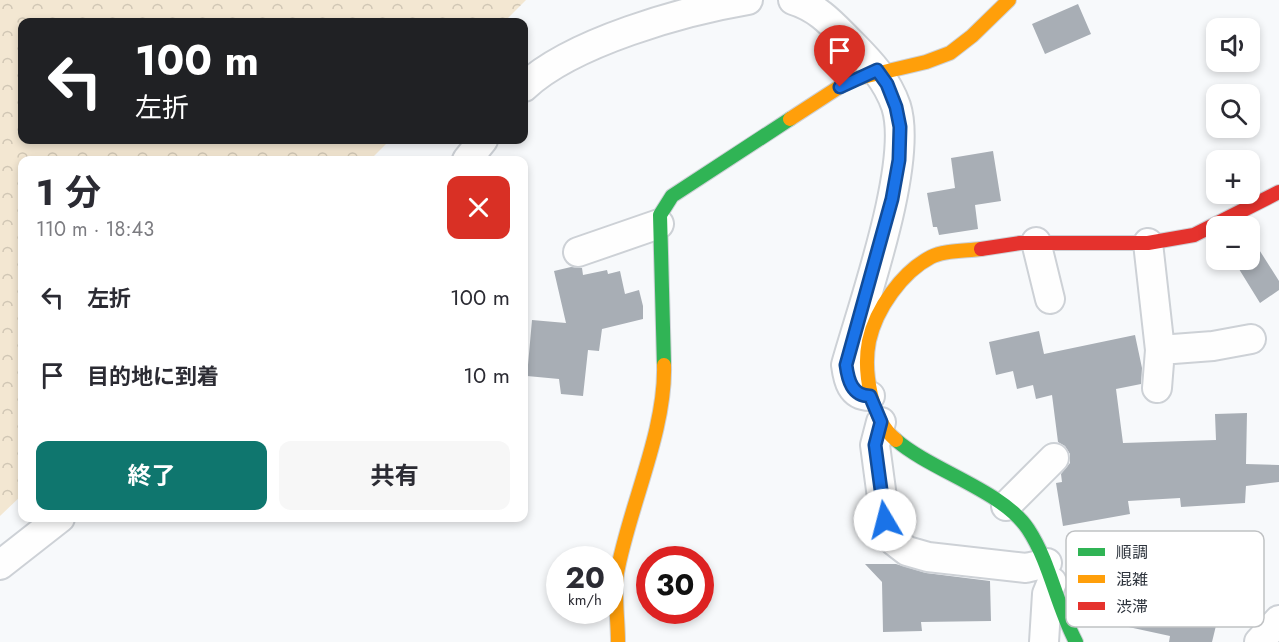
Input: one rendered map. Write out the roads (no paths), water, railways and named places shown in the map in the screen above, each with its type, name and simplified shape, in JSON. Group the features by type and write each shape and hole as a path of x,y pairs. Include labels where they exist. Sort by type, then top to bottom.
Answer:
{"street":[{"path":"528,83 537,75 631,30 720,5 748,0"},
{"path":"793,0 821,13 877,70 887,84 900,127 899,160 892,199 846,365 848,381 855,390 870,396"},
{"path":"618,642 617,574 649,454 664,380 660,215 672,196 850,80 877,70 929,60 952,52 1009,0"},
{"path":"1066,624 1049,573 1027,527 1006,506 910,452 892,437 881,422 870,396 869,341 881,312 901,279 932,256 1036,242 1148,243 1194,235 1279,192"},
{"path":"578,252 659,224"},
{"path":"1036,242 1050,299"},
{"path":"1148,243 1160,350 1157,388"},
{"path":"1160,350 1213,346 1251,339"},
{"path":"881,422 875,445 885,520 894,542 907,551 928,557 1026,568 1049,573"},
{"path":"1006,506 1054,458"},
{"path":"0,565 55,522"},
{"path":"1044,642 1049,573"},
{"path":"1260,642 1279,620"},
{"path":"1068,627 1076,642"}]}
